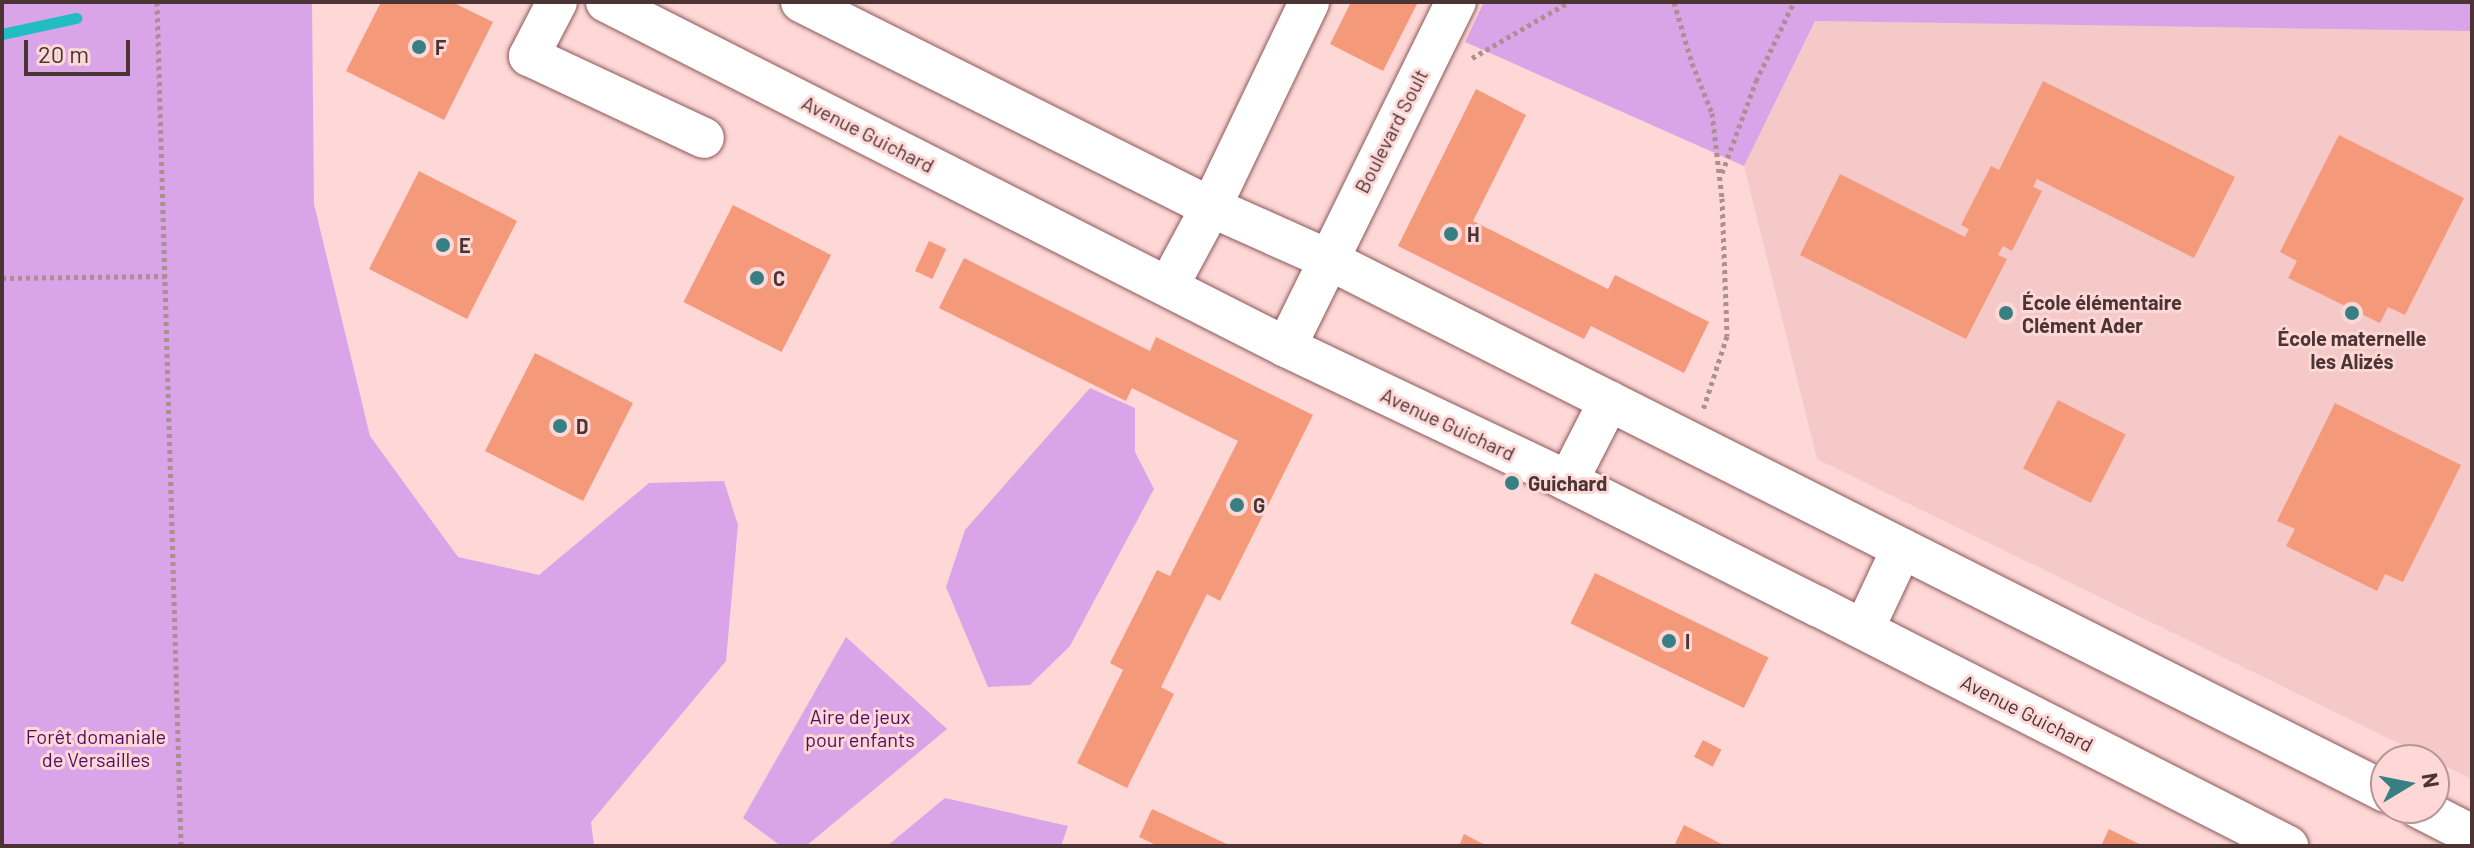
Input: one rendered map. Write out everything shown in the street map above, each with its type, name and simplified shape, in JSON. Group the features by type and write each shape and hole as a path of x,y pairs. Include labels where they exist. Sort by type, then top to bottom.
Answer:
{"street":[{"path":"557,2 529,56 704,138"},
{"name":"Avenue Guichard","path":"606,2 1286,347 1568,481 1864,629 2288,846"},
{"path":"801,2 1211,207 1327,259 2370,784"},
{"path":"1169,285 1211,207 1309,2"},
{"name":"Boulevard Soult","path":"1286,347 1456,2"},
{"path":"1568,481 1609,401"},
{"path":"1864,629 1902,548"},
{"path":"2450,824 2472,835"}],"path":[{"path":"157,2 181,846"},
{"path":"1421,72 1468,59 1569,2"},
{"path":"1674,2 1688,52 1712,113 1728,282 1727,336 1690,442"},
{"path":"1720,178 1756,81 1794,2"},
{"path":"2,278 166,276"}],"shaded area":[{"path":"1815,21 2472,29 2472,779 2450,768 2450,744 2400,744 1817,459 1744,166"}],"green space":[{"name":"Forêt domaniale de Versailles","path":"2,2 312,2 314,204 370,436 458,557 539,575 649,483 724,481 738,525 726,661 591,822 594,846 2,846"},
{"path":"1484,2 2472,2 2472,31 1815,21 1744,166 1465,42"},
{"path":"1090,388 1135,408 1135,452 1154,489 1070,646 1030,685 988,687 946,587 965,530"},
{"name":"Aire de jeux pour enfants","path":"846,637 947,729 806,846 781,846 743,818"},
{"path":"945,798 1068,826 1061,846 887,846"}],"building":[{"name":"F","path":"381,2 452,2 493,22 444,120 346,71"},
{"path":"1351,2 1418,2 1383,71 1330,44"},
{"path":"2043,81 2235,177 2194,258 2037,179 2033,187 2042,191 2012,251 2003,246 1998,255 2007,259 1966,339 1800,255 1840,174 1965,237 1969,229 1961,225 1991,166 1999,170"},
{"name":"H","path":"1476,89 1526,115 1473,221 1608,289 1615,275 1709,322 1684,373 1591,326 1584,339 1398,246"},
{"path":"2339,135 2464,198 2405,315 2388,307 2380,323 2288,278 2297,261 2280,252"},
{"name":"E","path":"419,171 517,221 467,319 369,269"},
{"name":"C","path":"733,205 831,255 782,352 684,302"},
{"path":"929,241 946,249 932,279 915,271"},
{"name":"G","path":"964,258 1150,351 1156,337 1313,415 1220,601 1207,594 1161,687 1174,694 1127,788 1077,763 1123,670 1110,663 1157,570 1170,576 1238,441 1132,388 1126,401 939,308"},
{"name":"D","path":"535,353 633,403 583,501 485,451"},
{"path":"2058,400 2126,435 2091,503 2023,469"},
{"path":"2335,403 2461,465 2403,582 2385,574 2377,591 2286,546 2295,529 2277,521"},
{"name":"I","path":"1595,573 1768,658 1744,708 1570,623"},
{"path":"1703,740 1722,750 1713,767 1694,757"},
{"path":"1152,809 1231,846 1158,846 1139,837"},
{"path":"1684,825 1712,839 1725,846 1674,846"},
{"path":"2109,829 2143,846 2101,846"},
{"path":"1464,834 1487,846 1459,846"}],"waterway":[{"path":"2,34 76,18"}],"place":[{"name":"F","path":"419,47"},
{"name":"H","path":"1451,234"},
{"name":"E","path":"443,245"},
{"name":"C","path":"757,278"},
{"name":"École élémentaire Clément Ader","path":"2006,313"},
{"name":"École maternelle les Alizés","path":"2352,313"},
{"name":"D","path":"560,426"},
{"name":"Guichard","path":"1512,483"},
{"name":"G","path":"1237,505"},
{"name":"I","path":"1669,641"}]}
